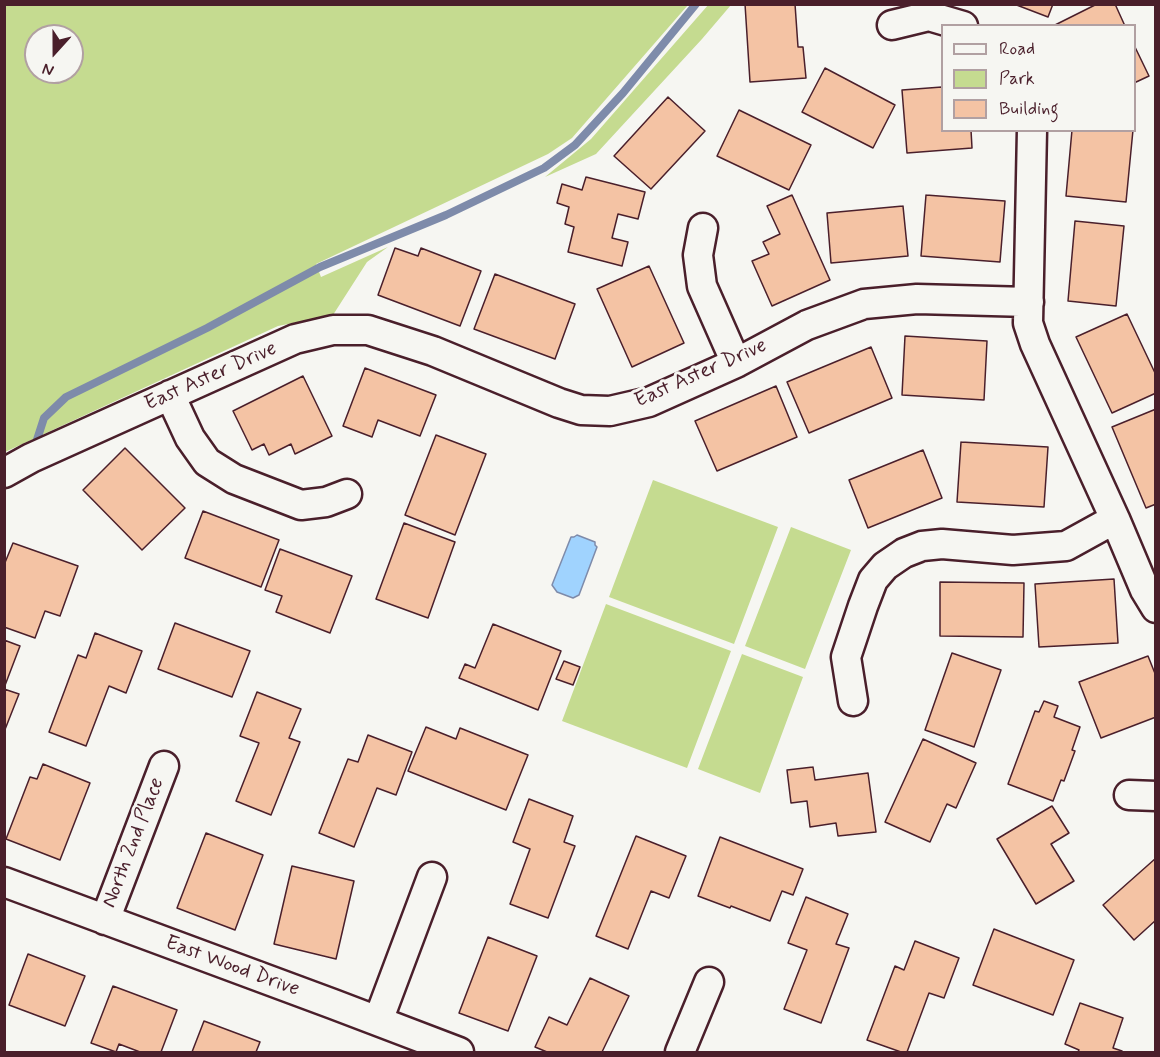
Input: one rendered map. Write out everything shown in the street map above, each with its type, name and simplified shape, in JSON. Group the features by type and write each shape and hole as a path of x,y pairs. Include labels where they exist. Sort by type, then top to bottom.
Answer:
{"street":[{"path":"892,25 929,16 956,24"},
{"path":"1032,132 1028,323 1035,344 1155,609"},
{"path":"703,228 698,255 702,286 736,363"},
{"name":"East Aster Drive","path":"4,473 31,458 295,339 333,330 368,330 433,351 559,403 581,410 610,411 649,402 736,363 807,325 864,304 917,299 1029,302"},
{"path":"170,395 190,438 207,462 234,479 301,505 326,502 347,494"},
{"path":"853,700 846,657 873,580 885,566 904,553 922,546 942,544 1013,550 1066,546 1115,519"},
{"name":"North 2nd Place","path":"105,920 164,766"},
{"path":"378,1021 432,877"},
{"name":"East Wood Drive","path":"4,882 459,1053"},
{"path":"680,1053 709,982"}],"green space":[{"path":"5,4 688,5 572,138 548,154 316,264 321,277 388,247 367,262 333,315 278,326 5,452"},
{"path":"709,4 731,5 596,154 545,177 591,139"},
{"path":"653,480 778,527 734,644 609,597"},
{"path":"791,527 851,550 805,669 745,646"},
{"path":"606,604 731,651 687,768 562,721"},
{"path":"742,654 803,677 760,793 698,769"}],"water":[{"path":"577,535 595,542 597,547 579,595 573,598 557,592 552,585 571,537"}],"building":[{"path":"745,4 795,4 798,47 803,47 806,78 750,82"},
{"path":"1014,4 1053,4 1048,17"},
{"path":"1097,4 1115,4 1124,24 1057,24"},
{"path":"1136,49 1149,76 1136,82"},
{"path":"825,68 895,105 873,148 802,112"},
{"path":"941,87 941,132 971,132 972,148 907,153 902,90"},
{"path":"668,97 705,131 651,189 614,156"},
{"path":"739,110 811,145 789,190 717,156"},
{"path":"1072,132 1133,132 1126,202 1066,196"},
{"path":"586,177 645,192 638,219 618,214 612,238 628,242 622,266 568,252 574,227 565,224 569,207 557,203 562,184 582,190"},
{"path":"792,195 830,280 772,306 752,261 769,254 763,242 780,234 767,206"},
{"path":"926,195 1005,201 1000,262 921,256"},
{"path":"903,206 908,256 831,263 827,213"},
{"path":"1075,221 1124,226 1116,306 1068,301"},
{"path":"395,248 418,256 421,248 481,271 460,326 378,295"},
{"path":"649,266 684,343 632,367 597,289"},
{"path":"495,274 575,304 555,359 474,329"},
{"path":"1127,314 1156,375 1156,393 1112,413 1076,337"},
{"path":"905,336 987,341 984,400 902,395"},
{"path":"871,347 892,398 809,433 787,382"},
{"path":"365,368 436,395 420,436 378,420 372,437 343,426"},
{"path":"303,376 332,436 295,454 291,444 269,455 264,444 252,450 233,411"},
{"path":"776,386 797,437 717,471 695,421"},
{"path":"1156,409 1156,504 1146,508 1112,427"},
{"path":"436,435 486,454 455,535 405,515"},
{"path":"961,442 1048,447 1044,507 957,502"},
{"path":"125,448 185,508 142,550 83,490"},
{"path":"923,450 942,498 868,528 849,480"},
{"path":"203,511 279,540 261,587 185,558"},
{"path":"404,523 455,542 428,618 376,599"},
{"path":"13,543 78,566 60,616 45,611 35,638 4,627 4,565"},
{"path":"280,549 352,576 330,633 276,612 282,596 265,590"},
{"path":"1114,579 1118,643 1039,647 1035,584"},
{"path":"940,582 1024,583 1023,637 940,636"},
{"path":"175,623 250,651 232,697 158,669"},
{"path":"493,624 561,651 538,710 459,678 465,664 475,668"},
{"path":"95,633 142,651 126,693 109,686 86,746 49,732 78,655 86,658"},
{"path":"4,640 20,646 4,688"},
{"path":"952,653 1001,670 974,747 925,730"},
{"path":"1148,656 1156,676 1156,717 1101,738 1079,682"},
{"path":"564,661 580,667 573,685 556,679"},
{"path":"4,689 19,694 4,732"},
{"path":"257,692 301,709 289,738 300,742 271,815 236,801 259,743 240,736"},
{"path":"1044,701 1058,706 1054,717 1080,727 1072,750 1075,751 1064,781 1061,780 1053,801 1008,784 1035,711 1039,712"},
{"path":"426,727 456,739 460,728 528,755 506,810 408,771"},
{"path":"368,735 412,752 396,795 377,788 354,847 319,833 348,759 358,762"},
{"path":"923,739 976,763 956,808 947,804 930,842 885,822"},
{"path":"43,764 90,783 60,860 6,839 30,777 37,779"},
{"path":"813,767 815,780 868,773 876,832 838,836 836,823 810,827 807,801 791,803 787,770"},
{"path":"529,799 573,816 564,842 575,846 548,918 510,904 530,849 513,842"},
{"path":"1052,806 1069,833 1051,844 1074,881 1036,904 997,839"},
{"path":"206,833 263,855 235,930 177,908"},
{"path":"636,836 686,856 669,898 651,891 628,949 596,936"},
{"path":"720,837 803,869 793,895 782,891 770,921 698,896"},
{"path":"1156,858 1156,920 1134,940 1103,905"},
{"path":"292,866 354,881 336,959 274,944"},
{"path":"806,897 848,914 836,944 849,948 821,1023 784,1009 807,950 788,943"},
{"path":"994,929 1074,960 1053,1015 973,985"},
{"path":"488,937 537,956 508,1031 459,1013"},
{"path":"915,941 959,958 944,998 929,993 907,1052 901,1052 867,1040 895,966 904,970"},
{"path":"28,954 85,976 65,1026 9,1005"},
{"path":"590,978 629,996 602,1052 547,1052 535,1047 549,1017 567,1025"},
{"path":"113,986 177,1010 161,1052 140,1052 119,1044 116,1052 91,1043"},
{"path":"1080,1003 1123,1018 1113,1048 1121,1052 1078,1052 1079,1050 1065,1044"},
{"path":"204,1021 260,1042 256,1052 192,1052"}],"waterway":[{"path":"34,449 44,418 66,397 207,328 320,267 446,215 544,168 575,145 623,93 696,4"}]}
